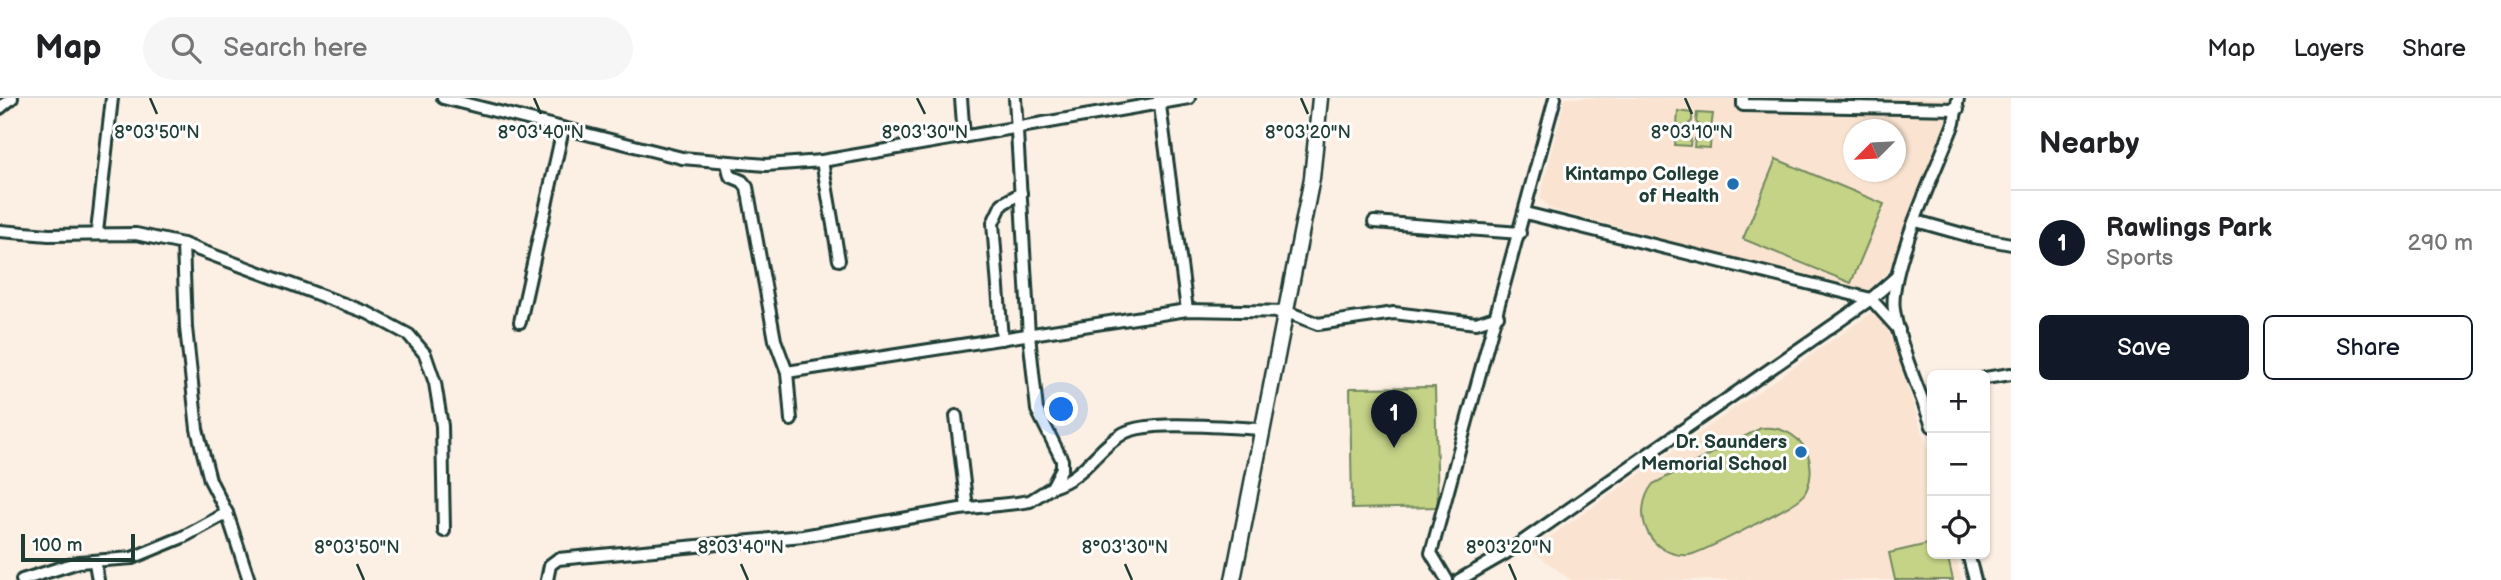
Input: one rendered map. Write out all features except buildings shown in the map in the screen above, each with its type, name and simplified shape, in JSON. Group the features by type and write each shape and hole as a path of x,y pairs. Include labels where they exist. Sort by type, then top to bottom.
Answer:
{"main road":[{"path":"1233,580 1315,159 1320,98"}],"street":[{"path":"0,108 12,98"},
{"path":"97,232 112,98"},
{"path":"443,98 682,158 766,165 822,160 1189,98"},
{"path":"961,98 964,137"},
{"path":"1015,98 1029,335 1040,418 1062,460 1062,468 1052,487"},
{"path":"1448,580 1434,564 1432,553 1555,98"},
{"path":"1743,98 1743,105 1866,101 1958,103 1895,278 1894,308 1899,330 1927,394"},
{"path":"1159,101 1187,310"},
{"path":"520,322 563,129"},
{"path":"822,160 839,260"},
{"path":"727,163 730,176 743,181 747,187 775,340 787,372 792,420"},
{"path":"1002,340 993,223 1002,204 1021,193"},
{"path":"1525,213 1871,299 1899,330"},
{"path":"1916,221 2011,244"},
{"path":"1374,222 1520,233"},
{"path":"0,231 49,235 97,232 136,234 183,244 368,313 418,343 431,368 442,426 444,531"},
{"path":"183,244 186,328 197,429 210,480 227,513 249,580"},
{"path":"1459,580 1499,558 1871,299 1895,278"},
{"path":"787,372 1187,310 1287,312 1318,324 1394,313 1476,323 1498,316"},
{"path":"1990,377 2011,374"},
{"path":"956,416 967,508"},
{"path":"547,580 550,565 558,559 803,536 967,508 1030,501 1052,487 1078,476 1115,439 1139,428 1263,429"},
{"path":"22,580 61,566 132,558 183,537 227,513"},
{"path":"1969,559 1975,580"},
{"path":"95,563 98,580"}],"shaded area":[{"name":"Kintampo College of Health","path":"1565,98 1951,98 1951,113 1891,268 1867,292 1550,209 1540,197"},
{"name":"Dr. Saunders Memorial School","path":"1874,311 1891,335 1927,447 1927,559 1956,559 1962,580 1571,580 1531,550"}],"green space":[{"path":"1678,111 1692,113 1692,121 1685,127 1677,126"},
{"path":"1697,113 1713,114 1711,129 1702,128 1696,122"},
{"path":"1676,131 1685,131 1691,137 1690,146 1675,145"},
{"path":"1701,133 1711,133 1710,148 1694,147 1695,139"},
{"path":"1776,159 1884,204 1851,283 1743,239"},
{"path":"1435,387 1438,507 1352,509 1350,388"},
{"path":"1761,428 1786,432 1797,439 1806,450 1810,474 1803,496 1748,528 1689,555 1675,554 1654,542 1647,531 1643,508 1653,484"},
{"path":"1927,544 1927,559 1948,559 1953,580 1895,580 1889,553"}],"place":[{"name":"Kintampo College of Health","path":"1733,184"},
{"name":"Rawlings Park","path":"1394,448"},
{"name":"Dr. Saunders Memorial School","path":"1801,452"}]}
